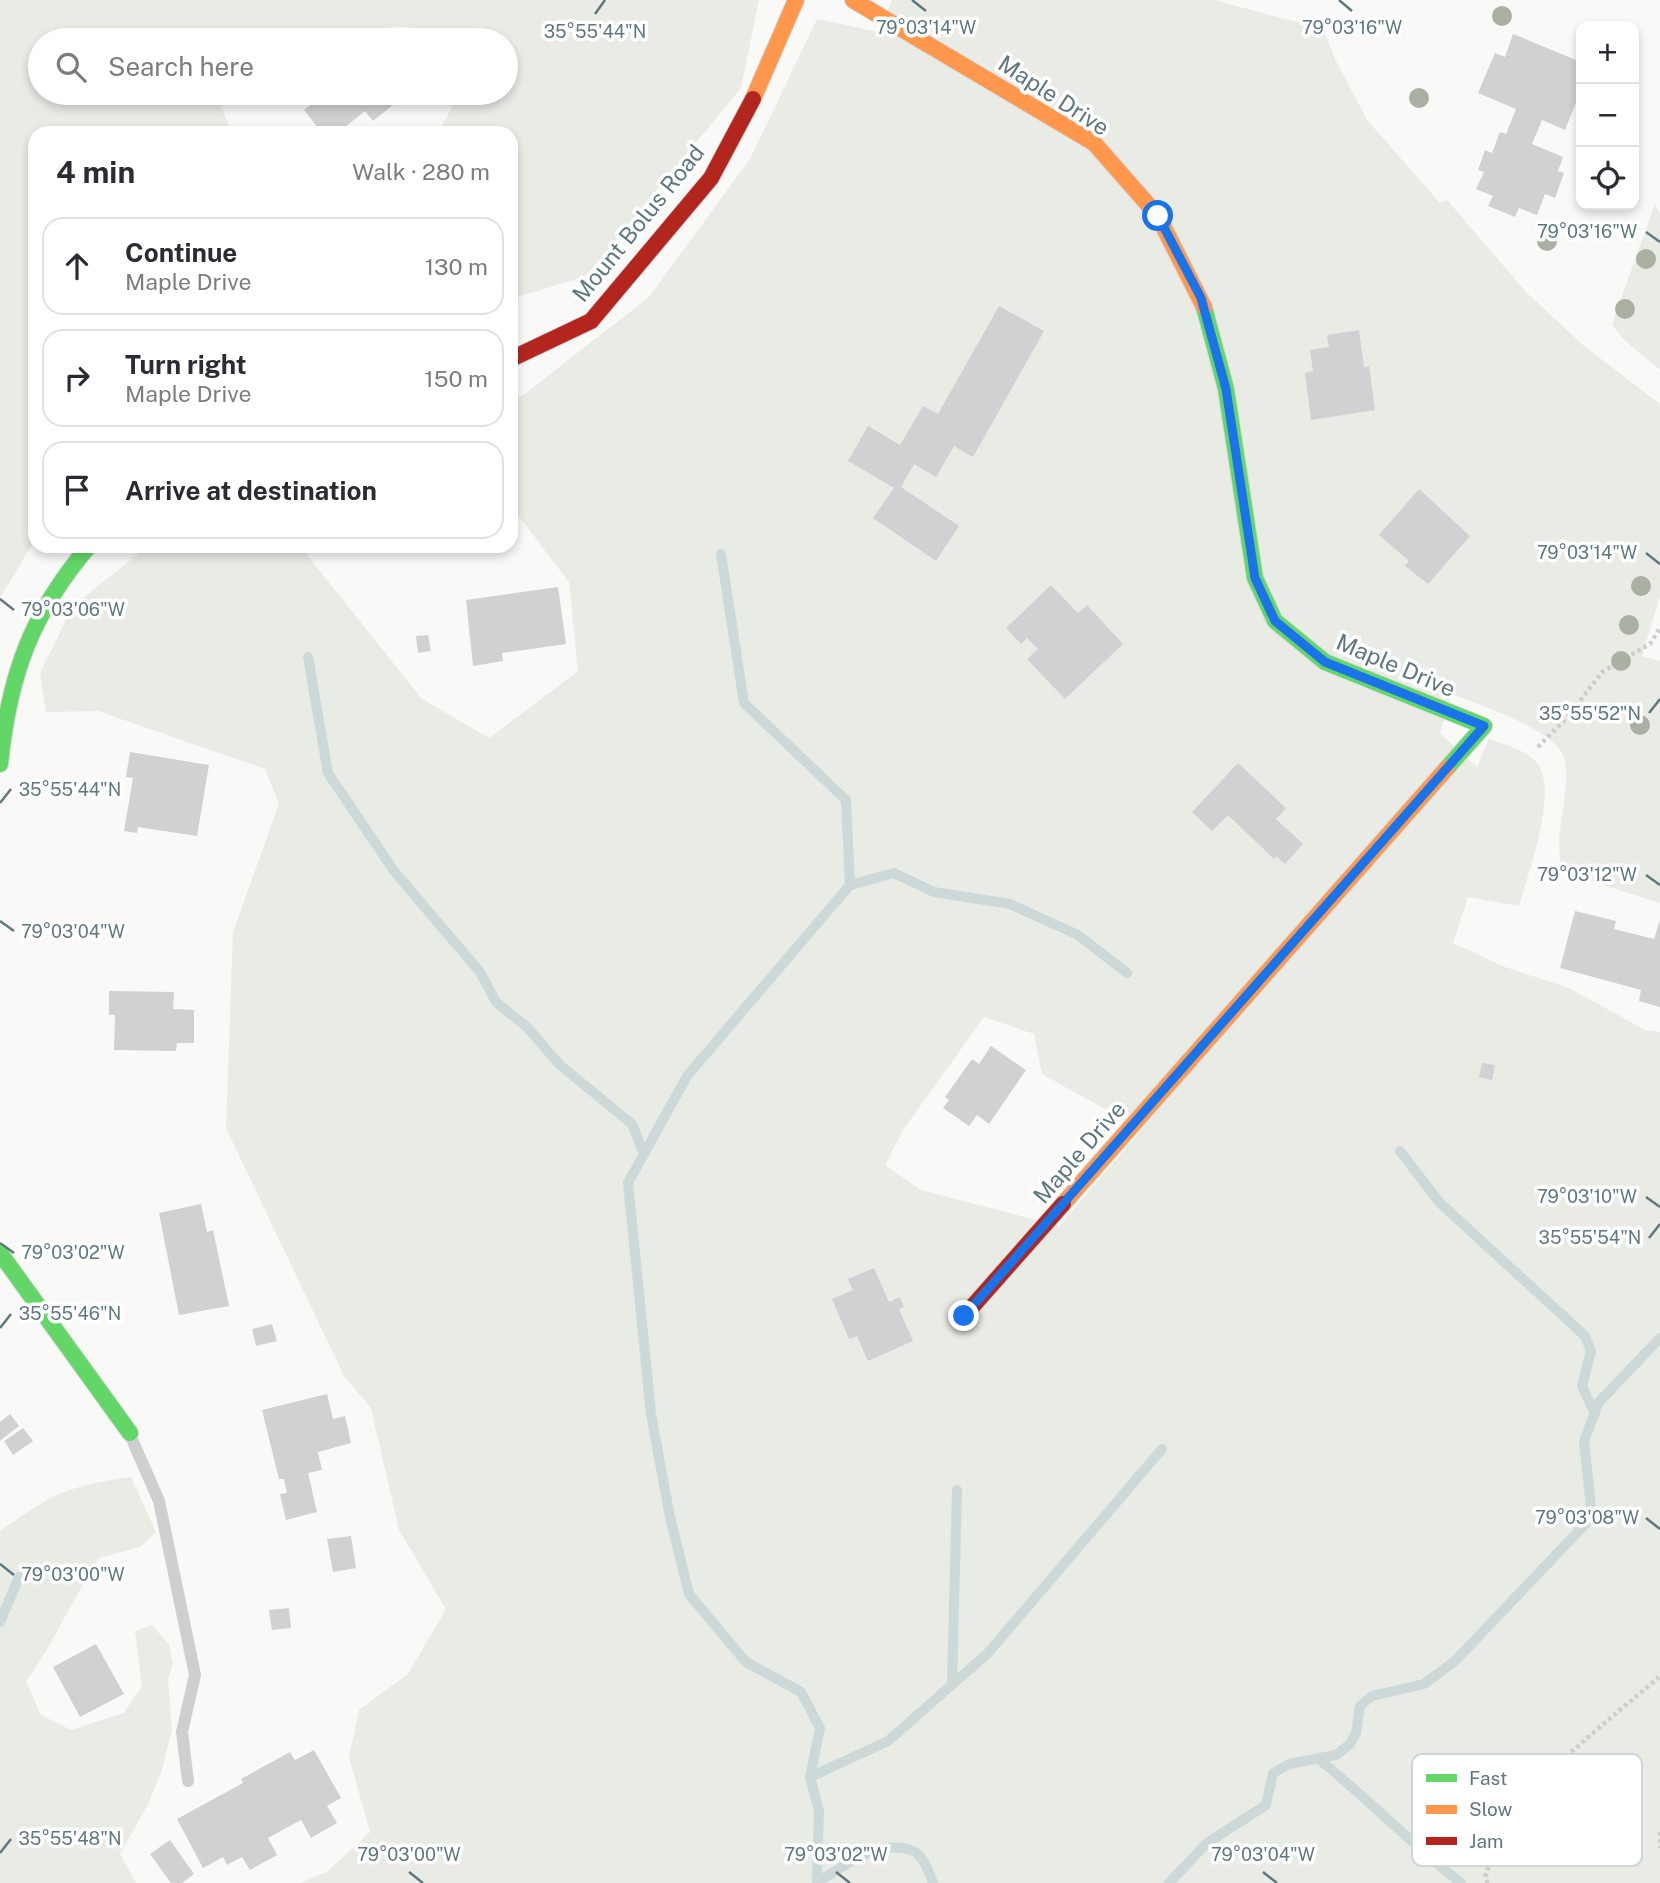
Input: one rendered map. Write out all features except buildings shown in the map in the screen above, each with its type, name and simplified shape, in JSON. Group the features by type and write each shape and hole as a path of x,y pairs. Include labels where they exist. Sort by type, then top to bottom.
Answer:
{"street":[{"name":"Mount Bolus Road","path":"518,356 591,321 711,178 764,79 796,0"},
{"name":"Maple Drive","path":"853,0 1094,143 1158,216 1201,298 1226,389 1255,578 1275,621 1325,662 1484,726 964,1316"},
{"path":"0,764 16,670 34,618 70,566 82,553"},
{"path":"0,1253 130,1433"}],"lane":[{"path":"130,1433 159,1501 195,1675 182,1732 187,1781"}],"path":[{"path":"1538,747 1571,713 1602,672 1650,644 1660,628"},
{"path":"1571,1754 1660,1676"},
{"path":"1660,1832 1660,1848"},
{"path":"1488,1883 1485,1877 1489,1866"}],"shaded area":[{"path":"0,0 759,0 741,88 586,276 518,297 518,126 442,126 453,105 518,105 518,28 28,28 28,105 221,105 229,126 28,126 28,552 0,598"},
{"path":"892,0 1214,0 1323,29 1336,61 1367,120 1440,203 1447,200 1526,292 1583,345 1660,404 1660,596 1642,656 1660,661 1660,903 1562,872 1559,838 1566,785 1565,764 1562,753 1543,734 1512,718 1452,694 1440,733 1477,767 1489,739 1528,755 1537,763 1543,776 1545,793 1540,833 1519,906 1468,897 1453,943 1505,967 1569,988 1645,1030 1660,1032 1660,1883 300,1883 327,1872 370,1832 349,1757 359,1710 408,1674 446,1609 399,1530 371,1408 344,1376 226,1128 233,932 279,804 265,769 98,711 46,712 40,673 73,606 139,553 306,553 422,699 489,738 578,671 569,582 518,515 518,398 649,297 750,159 817,19 878,32","holes":["984,1017 1034,1034 1042,1074 1105,1109 1150,1120 1059,1226 921,1190 885,1165 903,1130"]},
{"path":"1655,204 1660,214 1660,370 1622,338 1612,324"},
{"path":"131,1477 156,1532 140,1547 99,1558 26,1682 41,1715 71,1730 124,1713 142,1686 135,1631 152,1625 169,1645 173,1664 168,1679 172,1730 162,1770 148,1804 120,1854 136,1883 0,1883 0,1531 34,1508 75,1488"}],"waterway":[{"path":"721,554 744,703 846,800 850,885"},
{"path":"308,657 328,773 394,871 480,972 496,1002 527,1027 560,1065 632,1124 644,1154"},
{"path":"817,1883 819,1811 810,1777 820,1728 801,1692 746,1662 689,1594 670,1517 651,1414 628,1183 687,1076 850,885 894,873 934,892 1010,904 1078,935 1127,973"},
{"path":"1400,1151 1440,1203 1585,1336 1591,1351 1582,1386 1595,1414"},
{"path":"1169,1883 1207,1843 1266,1805 1273,1773 1289,1764 1336,1755 1350,1744 1356,1733 1360,1706 1372,1696 1424,1684 1455,1661 1592,1517 1584,1441 1599,1402 1660,1338"},
{"path":"810,1777 888,1741 988,1653 1162,1449"},
{"path":"952,1684 957,1490"},
{"path":"0,1622 19,1577"},
{"path":"1320,1760 1412,1841"},
{"path":"817,1883 862,1856 888,1848 913,1851 926,1865 933,1883"},
{"path":"1441,1866 1461,1883"}],"traffic: fast":[{"path":"1204,307 1226,389 1255,578 1275,621 1325,662 1484,726 1447,768"},
{"path":"0,764 10,702 26,648 52,596 83,553"},
{"path":"0,1253 130,1433"}],"traffic: slow":[{"path":"753,99 796,0"},
{"path":"853,0 1094,143 1158,216 1204,307"},
{"path":"1063,1204 1447,768"}],"traffic: jam":[{"path":"518,356 591,321 711,178 753,99"},
{"path":"964,1316 1063,1204"}],"route":[{"path":"964,1316 1484,726 1325,662 1275,621 1255,578 1226,389 1201,298 1158,216"}]}
